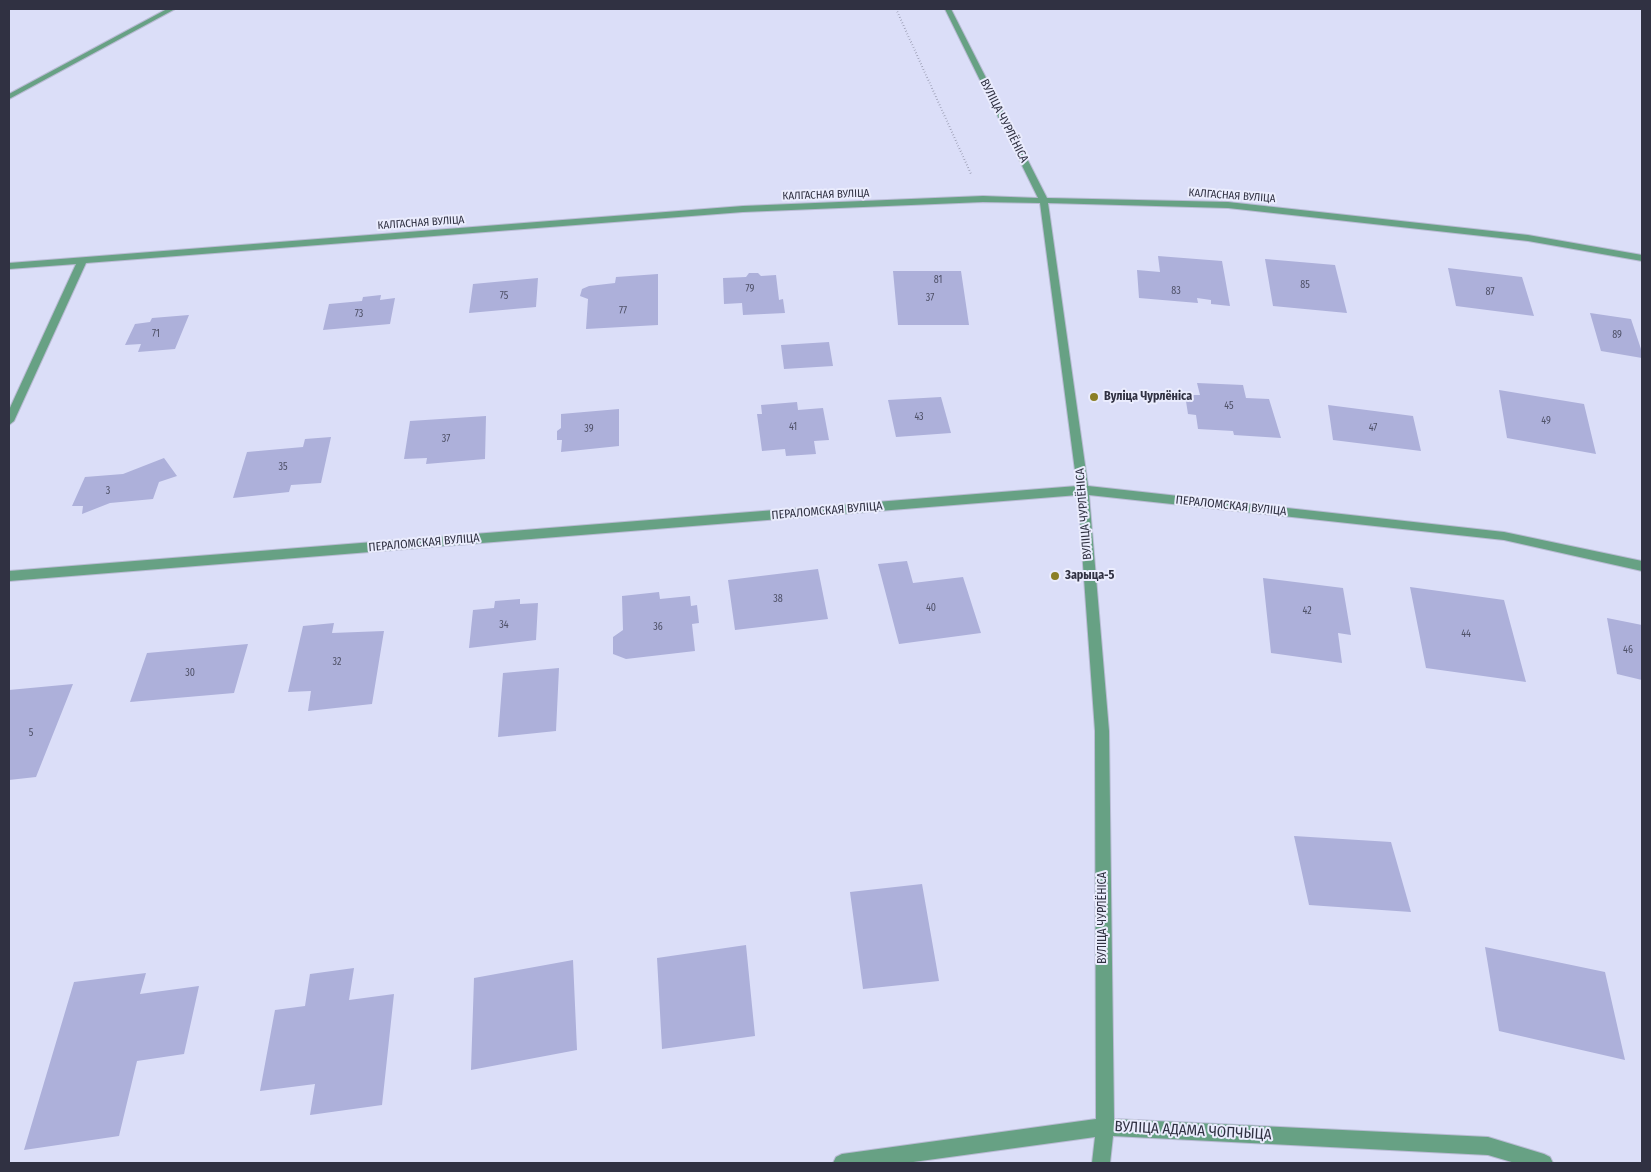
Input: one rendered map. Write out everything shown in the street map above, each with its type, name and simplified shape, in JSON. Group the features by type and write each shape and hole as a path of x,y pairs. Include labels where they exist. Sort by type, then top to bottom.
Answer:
{"street":[{"path":"9,97 172,9"},
{"name":"ВУЛІЦА ЧУРЛЁНІСА","path":"948,9 1044,201 1083,490 1102,731 1105,1127 1101,1163"},
{"name":"КАЛГАСНАЯ ВУЛІЦА","path":"9,266 744,210 982,199 1228,206 1528,238 1642,258"},
{"path":"9,421 82,261"},
{"name":"ПЕРАЛОМСКАЯ ВУЛІЦА","path":"9,576 1083,490 1504,536 1642,566"},
{"name":"ВУЛІЦА АДАМА ЧОПЧЫЦА","path":"842,1163 1105,1127 1488,1146 1544,1163"}],"path":[{"path":"896,9 982,199"}],"building":[{"path":"1158,256 1222,261 1230,306 1211,304 1211,300 1197,298 1198,303 1139,298 1137,270 1160,272"},
{"path":"1265,259 1335,265 1347,313 1273,306"},
{"path":"1448,268 1522,277 1534,316 1456,306"},
{"path":"893,271 961,271 969,325 898,325"},
{"path":"749,273 758,273 761,276 776,275 779,300 783,299 785,313 743,315 742,303 724,304 723,278 746,277"},
{"path":"658,274 658,325 586,329 588,299 580,296 582,289 589,286 615,283 616,277"},
{"path":"538,278 536,307 469,313 473,284"},
{"path":"381,295 380,300 395,298 390,324 323,330 329,304 362,301 363,297"},
{"path":"1590,313 1631,319 1642,352 1642,358 1601,351"},
{"path":"189,315 175,349 138,352 141,344 125,345 135,324 150,322 152,318"},
{"path":"829,342 833,366 784,369 781,345"},
{"path":"1197,383 1243,385 1246,398 1269,399 1281,438 1234,435 1233,431 1198,429 1196,415 1188,414 1185,395 1200,395"},
{"path":"1499,390 1584,404 1596,454 1507,438"},
{"path":"941,397 951,433 896,437 888,400"},
{"path":"797,402 798,410 823,408 829,440 814,441 816,454 786,456 785,449 762,451 757,414 762,414 761,405"},
{"path":"1328,405 1413,416 1421,451 1333,440"},
{"path":"619,409 619,446 561,452 562,440 557,440 557,431 561,428 561,414"},
{"path":"486,416 485,459 426,464 427,458 404,459 410,421"},
{"path":"331,437 321,483 291,485 289,492 233,498 247,452 303,447 305,439"},
{"path":"164,458 177,476 159,482 153,499 110,503 82,514 83,506 72,506 85,477 123,474"},
{"path":"907,561 913,583 963,577 981,633 899,644 878,564"},
{"path":"818,569 828,619 735,630 728,580"},
{"path":"1263,578 1343,588 1351,635 1338,633 1342,663 1271,653"},
{"path":"1410,587 1504,600 1526,682 1426,668"},
{"path":"659,592 660,599 690,596 691,606 697,605 699,623 692,624 695,651 626,659 613,654 613,637 623,630 622,596"},
{"path":"520,599 520,604 538,603 536,640 469,648 473,610 494,608 495,601"},
{"path":"1607,618 1642,625 1642,680 1617,674"},
{"path":"334,623 332,633 384,631 372,704 308,711 311,691 288,692 303,626"},
{"path":"248,644 234,693 130,702 147,653"},
{"path":"559,668 556,731 498,737 503,673"},
{"path":"73,684 36,777 9,780 9,690"},
{"path":"1294,836 1391,842 1411,912 1309,905"},
{"path":"922,884 939,981 863,989 850,892"},
{"path":"746,945 755,1036 662,1049 657,958"},
{"path":"1485,947 1605,972 1625,1060 1499,1031"},
{"path":"573,960 577,1050 471,1070 474,978"},
{"path":"354,968 349,1000 394,994 382,1105 310,1115 315,1084 260,1091 275,1010 305,1006 310,974"},
{"path":"146,973 140,994 199,986 184,1054 137,1061 119,1136 24,1150 74,982"}],"place":[{"name":"Вуліца Чурлёніса","path":"1094,397"},
{"name":"Зарыца-5","path":"1055,576"}]}
